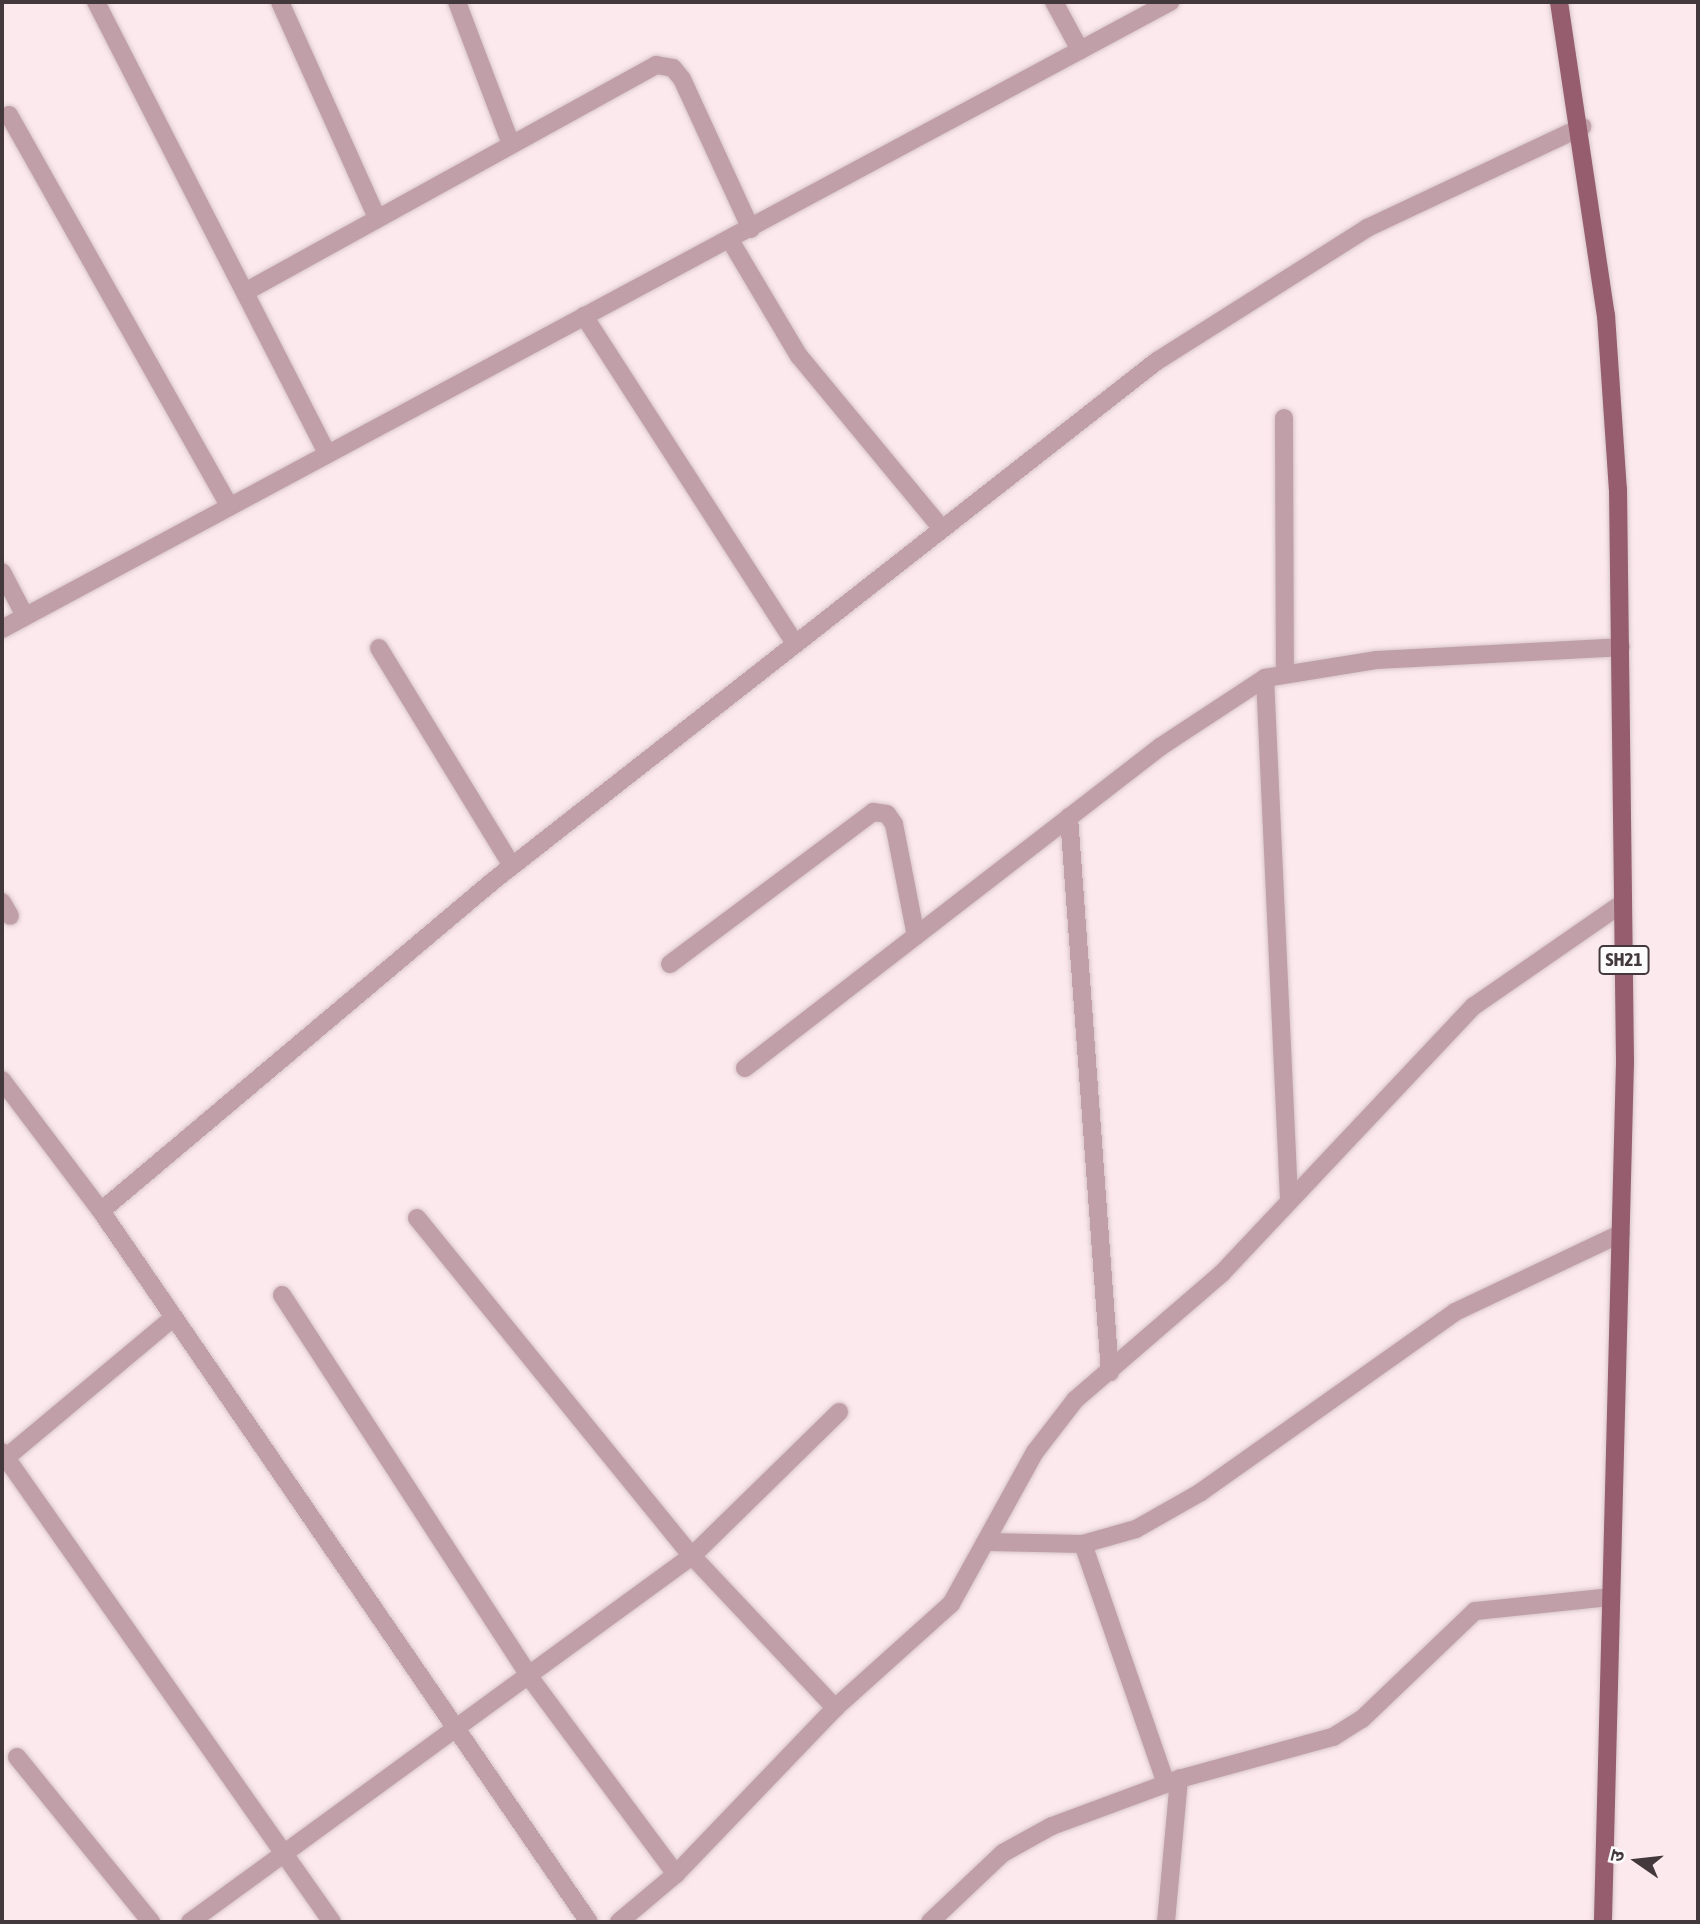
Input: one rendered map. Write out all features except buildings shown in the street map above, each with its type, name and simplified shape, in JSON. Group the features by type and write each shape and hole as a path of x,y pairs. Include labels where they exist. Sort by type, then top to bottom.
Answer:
{"main road":[{"name":"SH21","path":"1559,2 1582,127 1606,315 1621,647 1623,903 1620,1234 1603,1922"}],"street":[{"path":"96,2 327,453"},
{"path":"280,2 377,218"},
{"path":"457,2 511,144"},
{"path":"1054,2 1080,50"},
{"path":"2,629 1170,2"},
{"path":"245,292 647,68 666,65 682,79 751,229"},
{"path":"9,115 229,506"},
{"path":"102,1211 512,866 1157,361 1309,262 1422,200 1582,127"},
{"path":"730,240 799,356 942,529"},
{"path":"584,316 795,644"},
{"path":"1284,418 1285,673"},
{"path":"2,572 25,617"},
{"path":"745,1068 1069,817 1265,678 1376,660 1621,647"},
{"path":"379,648 512,866"},
{"path":"1265,678 1289,1199"},
{"path":"670,964 873,812 887,814 894,824 916,936"},
{"path":"1069,817 1110,1372"},
{"path":"620,1922 676,1874 835,1708 951,1604 1055,1424 1110,1372 1187,1308 1474,1006 1623,903"},
{"path":"2,1080 102,1211 456,1732 589,1922"},
{"path":"417,1218 692,1556 835,1708"},
{"path":"989,1542 1083,1544 1136,1529 1201,1492 1455,1312 1620,1234"},
{"path":"282,1295 531,1679 676,1874"},
{"path":"173,1318 3,1456 332,1922"},
{"path":"190,1922 285,1858 531,1679 692,1556 839,1412"},
{"path":"1083,1544 1172,1781 1166,1922"},
{"path":"930,1922 1003,1853 1030,1837 1172,1781 1333,1737 1362,1719 1475,1611 1610,1597"},
{"path":"17,1757 151,1922"}]}
